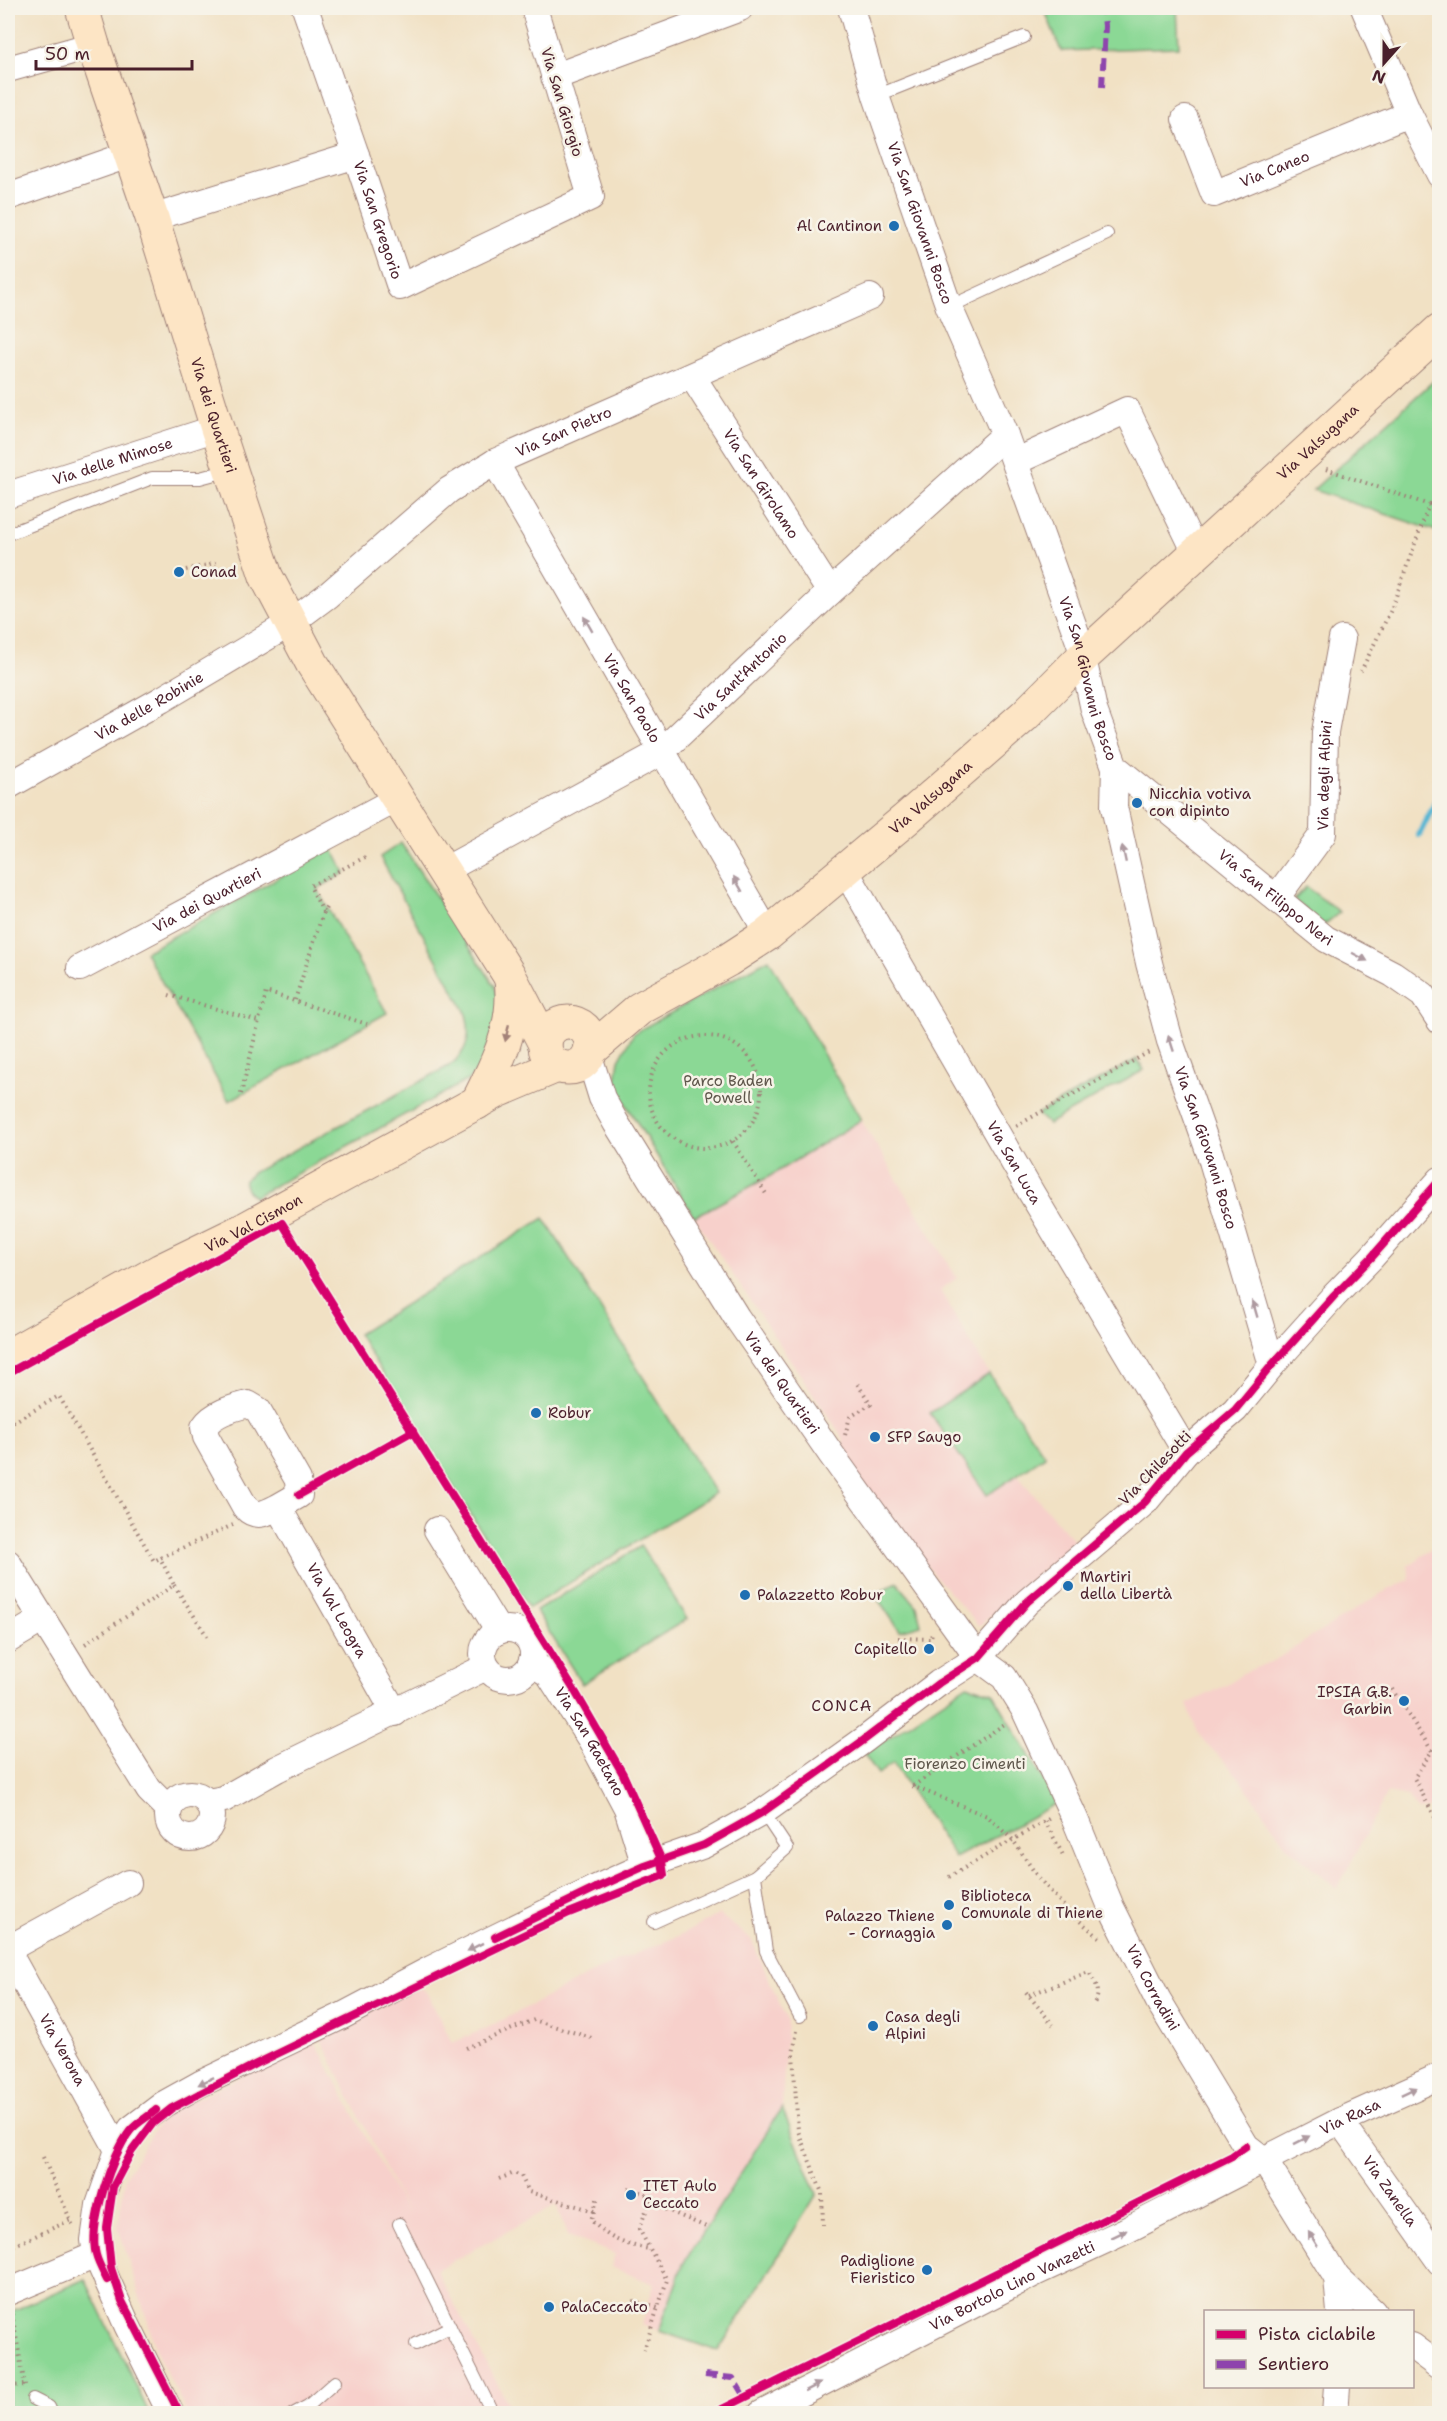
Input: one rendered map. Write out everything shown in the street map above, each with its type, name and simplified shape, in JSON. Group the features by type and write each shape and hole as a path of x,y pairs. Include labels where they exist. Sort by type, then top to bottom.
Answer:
{"main road":[{"name":"Via dei Quartieri","path":"82,8 152,218 266,576 290,624 397,799 514,983 566,1047"},
{"name":"Via Valsugana","path":"566,1047 728,960 768,934 1024,716 1083,657 1440,330"},
{"path":"487,1097 504,1044 513,1004 514,983"},
{"name":"Via Val Cismon","path":"8,1356 161,1270 241,1231 487,1097 566,1047"}],"street":[{"path":"305,8 356,155"},
{"name":"Via San Giorgio","path":"534,8 591,197"},
{"path":"554,77 740,8"},
{"name":"Via San Giovanni Bosco","path":"851,8 876,96 949,307 1016,462 1080,644 1094,710 1115,767 1114,807 1149,963 1170,1041 1210,1154 1272,1365"},
{"path":"1364,8 1409,114 1440,175"},
{"path":"8,69 93,45"},
{"name":"Via Caneo","path":"1185,119 1214,194 1409,114"},
{"path":"8,197 130,154"},
{"name":"Via San Gregorio","path":"152,218 356,155 400,287 591,197"},
{"name":"Via San Pietro","path":"290,624 328,595 448,490 495,462 870,297"},
{"name":"Via San Girolamo","path":"692,376 830,592"},
{"path":"1016,462 1127,410 1196,553"},
{"name":"Via delle Mimose","path":"8,495 217,428"},
{"name":"Via Sant'Antonio","path":"443,871 661,752 830,592 1005,435"},
{"name":"Via San Paolo","path":"495,462 768,934"},
{"name":"Via delle Robinie","path":"8,786 290,624"},
{"name":"Via degli Alpini","path":"1276,898 1323,834 1325,732 1342,639"},
{"name":"Via San Filippo Neri","path":"1115,767 1326,939 1393,974 1424,995 1440,1021"},
{"name":"Via dei Quartieri","path":"80,968 397,799"},
{"name":"Via San Luca","path":"845,870 998,1136 1186,1452"},
{"name":"Via dei Quartieri","path":"566,1047 602,1098 737,1318 869,1509 978,1658"},
{"name":"Via Chilesotti","path":"978,1658 1027,1602 1145,1502 1186,1452 1235,1410 1272,1365 1440,1180"},
{"name":"Via Val Leogra","path":"270,1511 395,1713"},
{"path":"437,1530 499,1631"},
{"path":"8,1563 68,1656 149,1790 169,1810"},
{"path":"8,1640 43,1619"},
{"path":"512,1629 525,1635 532,1648 531,1664 521,1676 514,1679 498,1677 486,1667 483,1660 484,1646 488,1639 499,1631 512,1629"},
{"path":"171,2414 127,2325 96,2255 94,2240 99,2205 118,2150 131,2129 164,2104 201,2084 342,2016 431,1969 596,1888 645,1866 704,1845 763,1812 939,1683 978,1658"},
{"name":"Via Corradini","path":"978,1658 1004,1677 1026,1711 1075,1819 1111,1907 1158,2000 1246,2146 1264,2160 1337,2278 1340,2310"},
{"name":"Via San Gaetano","path":"531,1664 549,1674 591,1740 627,1808 645,1866"},
{"path":"207,1802 224,1799 278,1769 486,1667"},
{"path":"186,1795 201,1797 207,1802 212,1821 205,1833 198,1837 185,1837 173,1830 168,1817 169,1810 178,1798 186,1795"},
{"name":"Via Verona","path":"118,2150 8,1950 128,1883"},
{"name":"Via Rasa","path":"1264,2160 1340,2121 1440,2076"},
{"name":"Via Zanella","path":"1340,2121 1440,2262"},
{"name":"Via Bortolo Lino Vanzetti","path":"761,2414 1037,2272 1123,2232 1264,2160"},
{"path":"10,2300 96,2255"},
{"path":"1337,2278 1370,2310"},
{"path":"1414,2347 1440,2367"},
{"path":"1335,2414 1336,2388"}],"lane":[{"path":"876,96 1024,37"},
{"path":"949,307 1107,234"},
{"path":"8,534 152,478 200,478 231,470"},
{"path":"654,1922 755,1876 787,1848 763,1812"},
{"path":"755,1876 766,1952 800,2016"},
{"path":"399,2224 493,2414"},
{"path":"416,2344 450,2327"},
{"path":"293,2414 308,2406 335,2382"},
{"path":"31,2397 49,2407 52,2414"}],"path":[{"path":"1319,467 1429,505 1440,506"},
{"path":"1357,677 1391,610 1429,505 1440,495"},
{"path":"186,570 216,563"},
{"path":"323,912 310,886 367,856"},
{"path":"296,1000 323,912 327,906"},
{"path":"241,1094 266,992 367,1024"},
{"path":"169,995 258,1021"},
{"path":"700,1035 717,1036 733,1042 746,1053 756,1067 761,1083 761,1100 756,1116 747,1130 733,1141 718,1147 692,1147 669,1137 658,1124 650,1109 648,1092 650,1075 657,1060 683,1039 700,1035"},
{"path":"998,1136 1170,1041"},
{"path":"733,1141 768,1197"},
{"path":"8,1297 14,1292"},
{"path":"843,1441 850,1417 871,1404 856,1382"},
{"path":"8,1425 59,1396 154,1561 225,1527 270,1511"},
{"path":"160,1558 174,1585 209,1640"},
{"path":"68,1656 174,1585"},
{"path":"898,1638 931,1639 933,1624 946,1613"},
{"path":"1392,1689 1432,1751"},
{"path":"1009,1721 912,1786 987,1816 1012,1840 1037,1876 1069,1912 1102,1939"},
{"path":"1440,1739 1414,1778 1440,1827"},
{"path":"949,1877 1057,1814 1063,1823 1075,1819"},
{"path":"1053,2025 1028,1993 1089,1972 1099,1990 1099,1996 1094,2003"},
{"path":"800,2016 793,2054 798,2131 822,2193 823,2225"},
{"path":"466,2048 534,2020 594,2040"},
{"path":"43,2157 74,2228"},
{"path":"50,2174 58,2171"},
{"path":"499,2179 514,2173 521,2176 529,2192 594,2211"},
{"path":"628,2188 652,2196 639,2229 667,2280 644,2350"},
{"path":"598,2196 591,2220 606,2235 632,2246 650,2249"},
{"path":"650,2202 706,2227"},
{"path":"8,2248 71,2220"},
{"path":"10,2300 25,2385 31,2397"},
{"path":"633,2301 658,2308"},
{"path":"10,2386 25,2385"}],"shaded area":[{"path":"861,1120 957,1278 940,1290 989,1374 930,1413 986,1495 1017,1475 1075,1542 979,1626 916,1554 847,1462 843,1438 694,1217 770,1176"},
{"path":"1432,1549 1440,1552 1439,1814 1431,1808 1418,1811 1408,1797 1387,1793 1337,1889 1286,1845 1238,1776 1203,1740 1187,1704 1229,1684 1243,1673 1275,1660 1382,1593 1410,1579 1408,1566"},
{"path":"719,1914 751,1939 787,2020 782,2108 817,2194 718,2351 642,2325 654,2284 611,2267 615,2254 568,2236 556,2205 436,2270 513,2413 187,2413 159,2358 118,2227 125,2176 165,2113 315,2041 411,2221 318,2033 421,1987 428,1994 452,2043 487,2028 604,1967 683,1934"}],"green space":[{"path":"1044,8 1177,8 1179,47 1061,51"},
{"path":"1439,376 1439,532 1313,490"},
{"path":"401,843 495,986 499,1008 485,1060 470,1079 254,1197 247,1190 244,1181 252,1173 449,1066 465,1048 468,1027 465,1011 380,857"},
{"path":"332,848 345,873 317,889 387,1013 229,1101 145,952"},
{"path":"1306,887 1340,912 1324,925 1294,900"},
{"name":"Parco Baden Powell","path":"769,959 861,1120 770,1176 694,1217 615,1086 619,1060 634,1033"},
{"path":"1137,1059 1144,1070 1048,1124 1037,1114"},
{"name":"Robur","path":"544,1218 715,1493 529,1608 358,1334"},
{"path":"989,1374 1045,1456 987,1495 930,1413"},
{"path":"641,1546 687,1619 582,1684 536,1611"},
{"path":"897,1582 917,1606 921,1625 900,1631 875,1595"},
{"name":"Fiorenzo Cimenti","path":"967,1685 993,1693 1057,1803 955,1858 893,1763 878,1774 864,1754"},
{"path":"782,2108 817,2194 718,2351 659,2331 683,2264"},
{"path":"85,2279 149,2413 8,2414 8,2313"}],"waterway":[{"path":"1419,835 1440,793"}],"marked path":[{"path":"1102,87 1105,26 1103,8"},
{"path":"705,2375 733,2378 745,2398"}],"cycle path":[{"path":"495,1937 645,1866 704,1845 763,1812 939,1683 978,1658 1027,1602 1145,1502 1186,1452 1235,1410 1272,1365 1440,1180"},
{"path":"8,1373 282,1223 576,1693 623,1774 662,1861 664,1875 569,1913 256,2064 172,2108 153,2123 132,2151 113,2187 107,2228 111,2268 122,2301 180,2414"},
{"path":"299,1495 413,1431"},
{"path":"107,2280 97,2258 94,2242 103,2191 116,2156 130,2131 156,2110"},
{"path":"712,2414 1232,2156 1246,2146"}],"place":[{"name":"Al Cantinon","path":"894,226"},
{"name":"Conad","path":"179,572"},
{"name":"Nicchia votiva con dipinto","path":"1137,803"},
{"name":"Robur","path":"536,1413"},
{"name":"SFP Saugo","path":"875,1437"},
{"name":"Martiri della Libertà","path":"1068,1586"},
{"name":"Palazzetto Robur","path":"745,1595"},
{"name":"Capitello","path":"929,1649"},
{"name":"IPSIA G.B. Garbin","path":"1404,1701"},
{"name":"Biblioteca Comunale di Thiene","path":"949,1905"},
{"name":"Palazzo Thiene - Cornaggia","path":"947,1925"},
{"name":"Casa degli Alpini","path":"873,2026"},
{"name":"ITET Aulo Ceccato","path":"631,2195"},
{"name":"Padiglione Fieristico","path":"927,2270"},
{"name":"PalaCeccato","path":"549,2307"}],"district":[{"name":"CONCA","path":"842,1705"}]}
